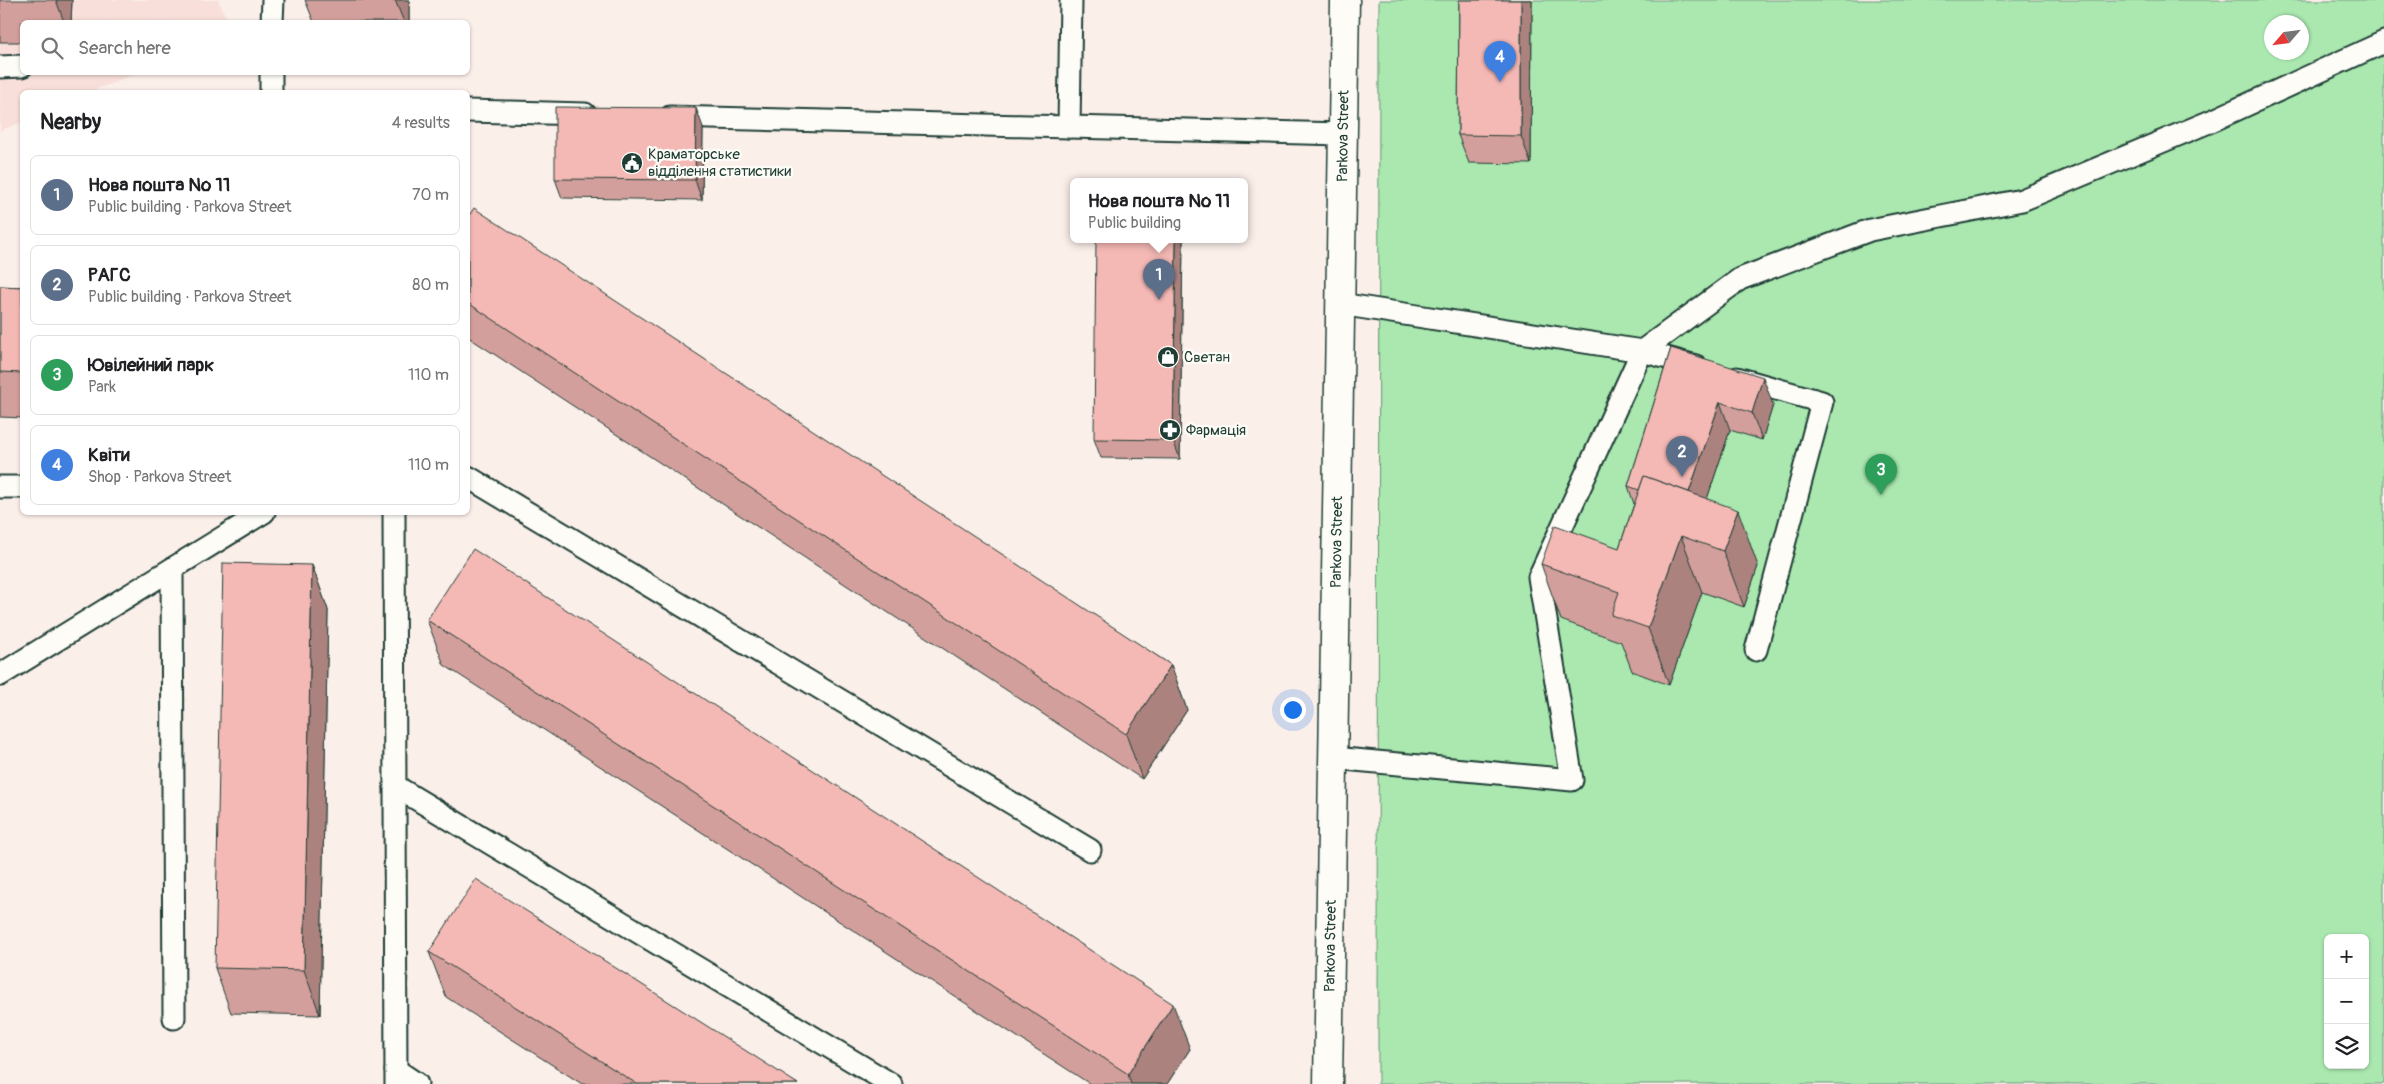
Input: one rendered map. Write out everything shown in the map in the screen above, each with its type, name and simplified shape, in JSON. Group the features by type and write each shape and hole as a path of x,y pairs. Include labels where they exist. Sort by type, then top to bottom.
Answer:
{"street":[{"name":"Parkova Street","path":"1328,1084 1345,0"}],"lane":[{"path":"272,20 273,0"},
{"path":"1069,127 1071,0"},
{"path":"1333,758 1572,780 1538,577 1642,351 1740,279 1870,230 2022,200 2216,119 2384,42"},
{"path":"0,67 20,66"},
{"path":"271,75 271,90"},
{"path":"470,111 606,115"},
{"path":"655,116 1343,134"},
{"path":"1340,304 1642,351 1822,402 1756,650"},
{"path":"470,478 1090,850"},
{"path":"0,487 20,487"},
{"path":"0,675 259,515"},
{"path":"394,515 396,1077 417,1084"},
{"path":"172,569 174,1018"},
{"path":"395,786 891,1084"}],"shaded area":[{"path":"0,0 218,0 227,20 20,20 20,75 132,75 95,90 20,90 20,123 0,131"}],"green space":[{"path":"1379,0 2384,0 2384,1084 1378,1084"}],"building":[{"path":"1459,0 1521,0 1521,136 1458,135"},
{"name":"Краматорське відділення статистики","path":"555,107 696,108 695,180 555,179"},
{"path":"474,208 1171,665 1126,734 470,304 470,214"},
{"path":"1096,243 1176,243 1173,440 1094,439"},
{"path":"0,286 20,287 20,373 0,372"},
{"path":"1671,348 1763,377 1752,413 1720,402 1689,492 1644,476 1639,490 1628,486"},
{"path":"1644,476 1738,510 1723,551 1681,536 1648,628 1611,615 1619,592 1541,564 1555,525 1619,548"},
{"path":"473,549 1173,1004 1128,1074 427,620"},
{"path":"223,563 312,565 304,970 215,968"},
{"path":"476,879 798,1084 637,1084 429,952"}],"place":[{"name":"Квіти","path":"1500,82"},
{"name":"Краматорське відділення статистики","path":"632,163"},
{"name":"Нова пошта № 11","path":"1159,300"},
{"name":"Светан","path":"1168,357"},
{"name":"Фармація","path":"1170,430"},
{"name":"РАГС","path":"1682,477"},
{"name":"Ювілейний парк","path":"1881,495"}]}
